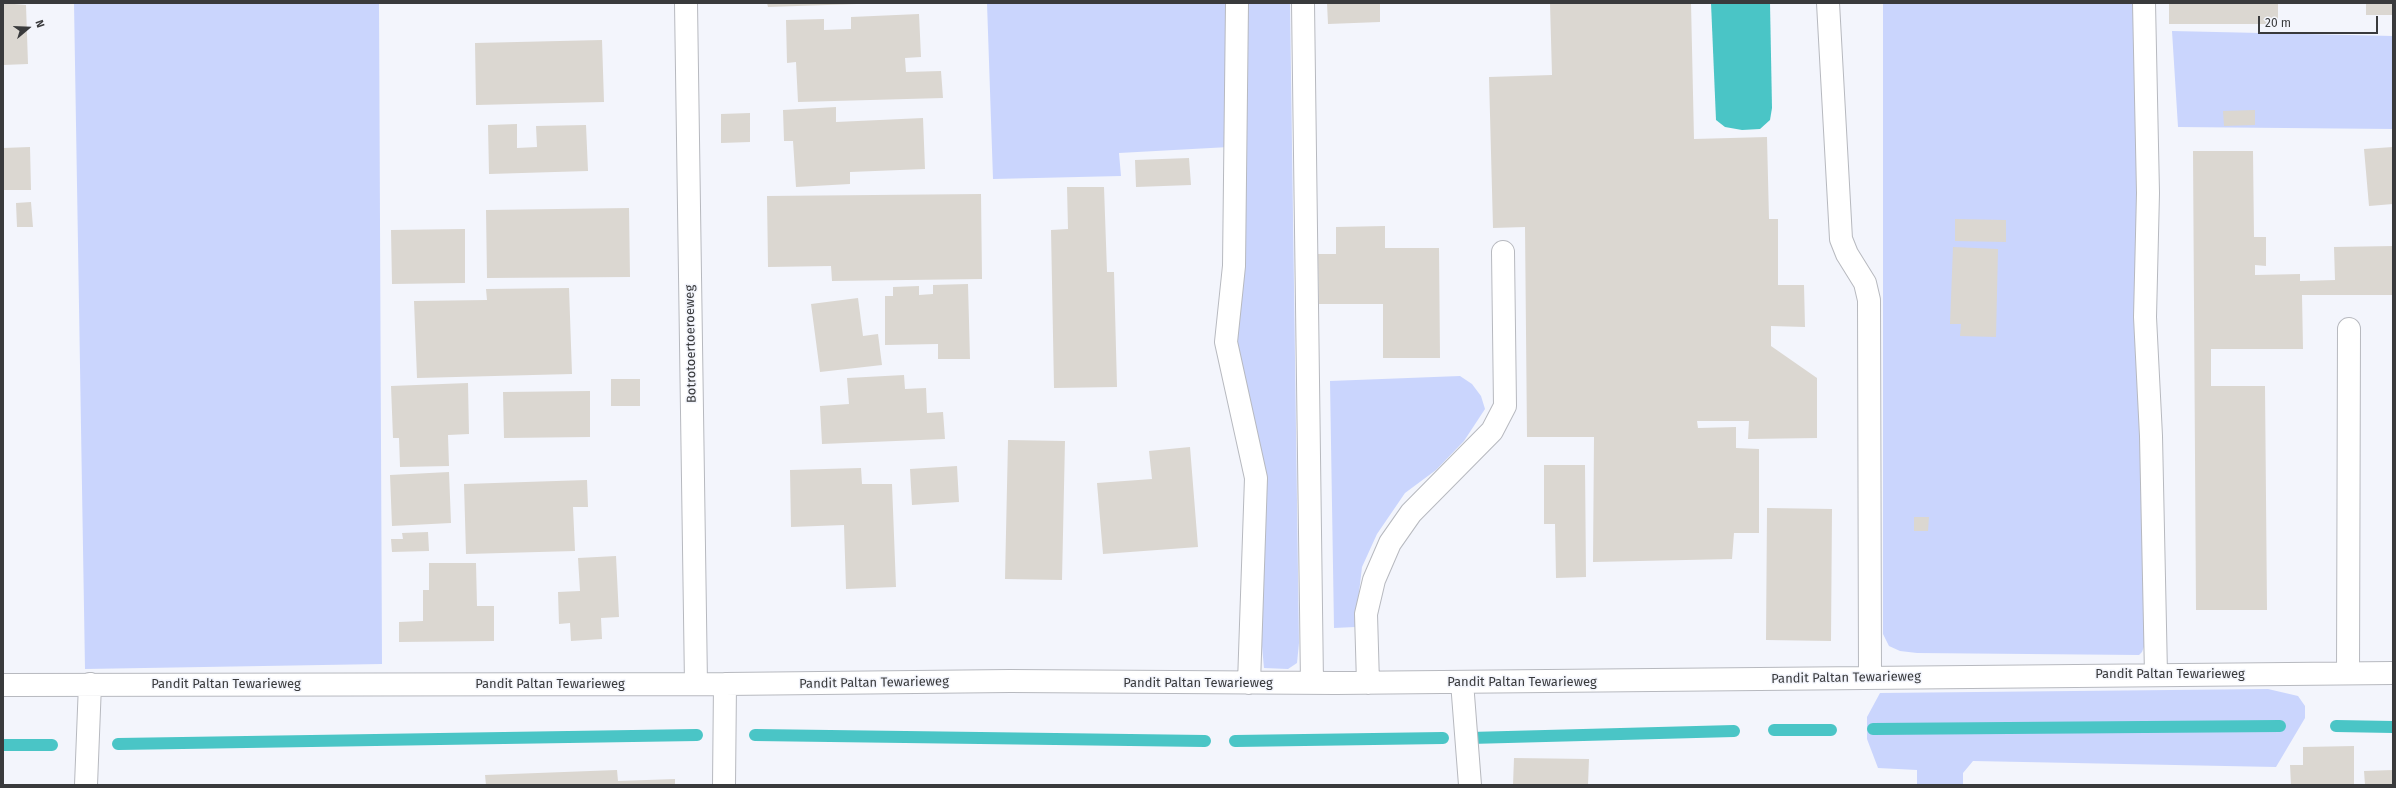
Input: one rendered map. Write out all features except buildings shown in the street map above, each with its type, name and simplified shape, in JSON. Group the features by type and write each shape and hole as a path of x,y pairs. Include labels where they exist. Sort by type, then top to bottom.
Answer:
{"street":[{"name":"Botrotoertoeroeweg","path":"686,3 696,684"},
{"path":"1237,3 1234,266 1226,342 1256,478 1249,683"},
{"path":"1303,3 1312,683"},
{"path":"1828,3 1841,239 1847,254 1865,283 1869,300 1870,677"},
{"path":"2144,3 2148,193 2145,317 2151,436 2156,674"},
{"path":"1368,683 1366,614 1374,580 1390,542 1411,513 1492,431 1505,406 1503,252"},
{"path":"2348,673 2349,329"},
{"name":"Pandit Paltan Tewarieweg","path":"3,685 725,684 1010,681 1368,683 2156,674 2393,673"},
{"path":"1462,682 1470,785"},
{"path":"90,684 90,782"},
{"path":"724,785 725,684"}],"shaded area":[{"path":"74,3 379,3 382,664 85,669"},
{"path":"987,3 1231,3 1229,147 1119,153 1121,176 993,179"},
{"path":"1244,3 1290,3 1299,643 1297,663 1288,669 1264,668 1233,330"},
{"path":"1711,3 1770,3 1772,108 1770,120 1760,129 1742,130 1725,127 1716,120"},
{"path":"1883,3 2136,3 2148,636 2142,652 2139,655 1917,653 1900,651 1889,646 1883,634"},
{"path":"2172,31 2393,36 2393,129 2178,127"},
{"path":"1460,376 1472,384 1481,396 1485,409 1464,441 1436,470 1405,493 1377,534 1362,567 1355,627 1334,628 1330,381"},
{"path":"2268,689 2298,696 2305,706 2305,718 2276,767 1973,761 1963,773 1963,785 1917,785 1917,770 1878,768 1867,739 1867,717 1880,693"}],"waterway":[{"path":"1873,729 2280,726"},
{"path":"2336,726 2393,727"},
{"path":"1774,730 1831,730"},
{"path":"1470,738 1734,731"},
{"path":"118,744 697,735"},
{"path":"755,735 1205,741"},
{"path":"1235,741 1443,738"},
{"path":"3,745 52,745"}]}
